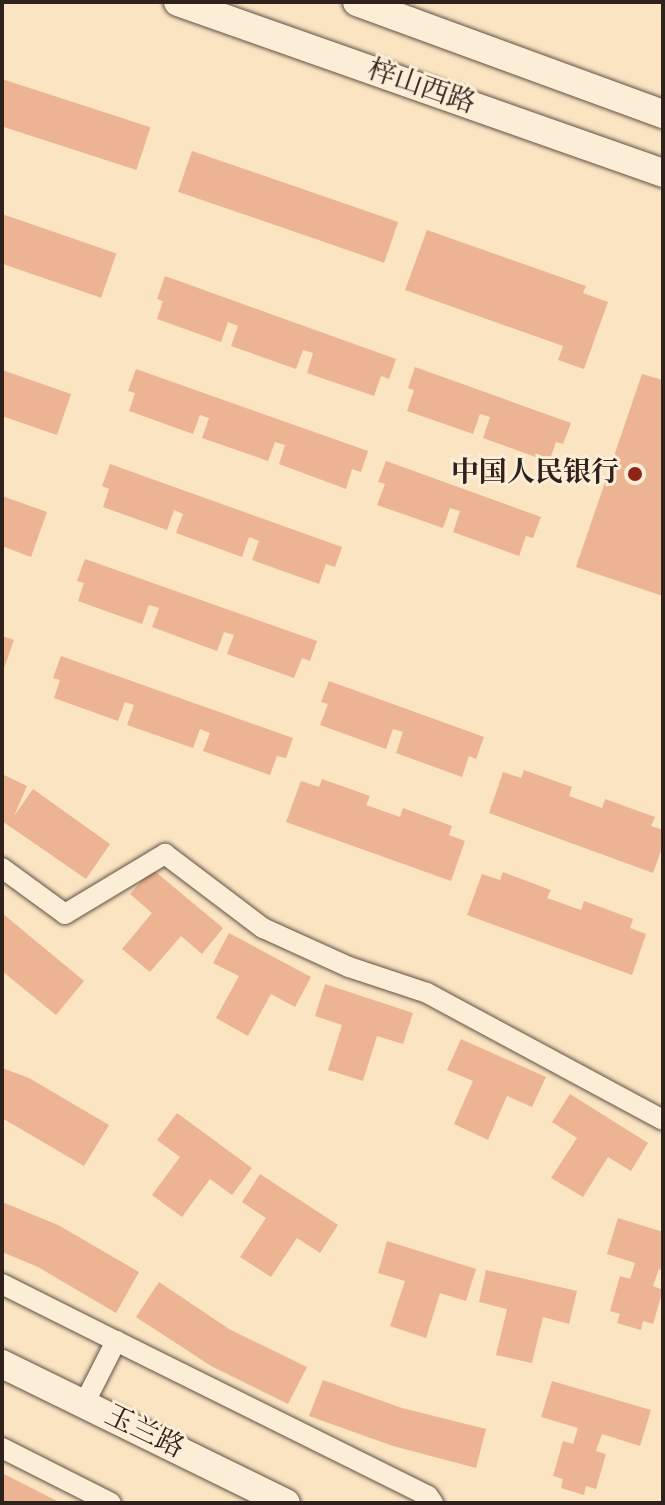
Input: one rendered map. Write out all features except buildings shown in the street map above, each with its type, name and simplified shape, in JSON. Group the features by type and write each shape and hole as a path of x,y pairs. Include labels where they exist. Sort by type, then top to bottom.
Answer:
{"street":[{"name":"梓山西路","path":"178,2 663,173"},
{"name":"梓山西路","path":"357,2 663,114"},
{"path":"2,868 65,914 165,854 263,928 349,967 427,993 663,1120"},
{"path":"2,1284 428,1496 433,1503"},
{"path":"84,1404 116,1341"},
{"name":"玉兰路","path":"2,1364 286,1503"},
{"path":"2,1448 111,1503"}],"place":[{"name":"中国人民银行","path":"635,474"}]}
